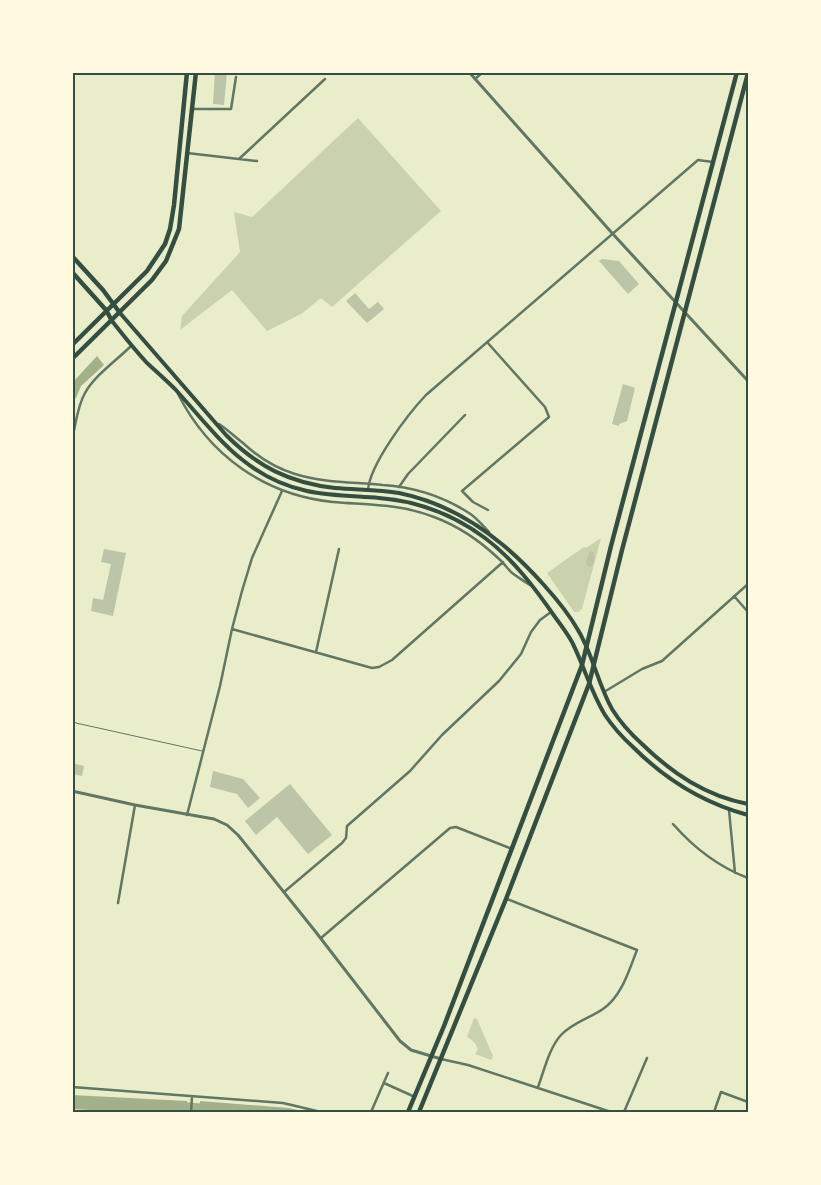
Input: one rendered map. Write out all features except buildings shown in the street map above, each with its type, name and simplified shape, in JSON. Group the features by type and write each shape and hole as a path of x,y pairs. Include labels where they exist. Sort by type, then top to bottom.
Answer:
{"main road":[{"path":"72,344 151,265 165,244 170,228 187,72"},
{"path":"72,359 152,280 166,261 174,244 179,229 196,72"},
{"path":"408,1112 444,1026 582,665 611,546 737,72"},
{"path":"419,1112 506,899 589,684 622,550 748,73"},
{"path":"72,256 103,290 112,304 212,421 238,447 260,464 296,480 318,486 398,493 435,503 469,520 495,538 524,564 578,629 604,692 613,710 623,723 670,769 705,790 724,798 748,804"},
{"path":"72,272 106,310 112,321 132,346 176,390 233,453 263,475 282,484 306,491 395,500 435,510 455,519 485,538 503,553 534,588 571,640 589,684 607,717 626,740 652,766 681,787 729,810 748,815"}],"street":[{"path":"469,72 612,233 748,381"},
{"path":"476,79 483,72"},
{"path":"192,109 231,109 236,77"},
{"path":"239,159 325,78"},
{"path":"187,153 257,161"},
{"path":"368,490 368,484 373,471 392,438 412,410 426,395 698,160 713,162"},
{"path":"487,342 545,407 549,417 462,491 473,502 488,510"},
{"path":"72,439 78,411 85,394 96,379 132,346"},
{"path":"176,390 189,416 228,458 252,476 282,491 304,497 333,502 394,506 433,516 481,543 503,562 512,573 534,588"},
{"path":"399,487 408,474 465,415"},
{"path":"212,421 230,431 263,459 287,471 319,480 399,487 438,498 471,514 495,538"},
{"path":"187,815 220,686 232,629 252,558 282,491"},
{"path":"316,652 339,549"},
{"path":"232,629 372,668 385,665 503,562"},
{"path":"604,692 642,669 662,661 748,584"},
{"path":"734,596 748,612"},
{"path":"284,892 342,843 346,838 346,826 410,771 442,735 499,681 521,654 531,632 540,620 551,612"},
{"path":"72,791 135,805 214,819 227,825 238,835 321,938 400,1041 411,1050 430,1057 468,1065 610,1112"},
{"path":"118,903 135,805"},
{"path":"729,810 735,873"},
{"path":"673,824 696,847 712,859 735,873 748,878"},
{"path":"321,938 450,828 456,828 512,849"},
{"path":"506,899 637,950 619,992 612,1001 604,1009 562,1034 555,1043 538,1087"},
{"path":"624,1112 647,1058"},
{"path":"371,1112 388,1073"},
{"path":"384,1083 415,1096"},
{"path":"72,1087 283,1103 321,1112"},
{"path":"714,1112 721,1092 748,1102"},
{"path":"192,1096 192,1112"}],"lane":[{"path":"72,720 76,723 203,752"}],"shaded area":[{"path":"358,118 441,211 332,307 321,298 301,314 267,331 232,290 180,330 182,316 240,252 234,212 252,217"},
{"path":"97,356 104,365 81,386 76,398 73,399 73,382"},
{"path":"601,538 582,609 574,612 547,573 584,547 586,548"},
{"path":"474,1018 477,1019 493,1056 491,1060 475,1054 478,1049 474,1042 467,1037"},
{"path":"72,1095 187,1101 186,1112 122,1112 73,1109"},
{"path":"200,1101 289,1108 306,1112 199,1112"}],"waterway":[{"path":"173,1106 238,1112"}]}
